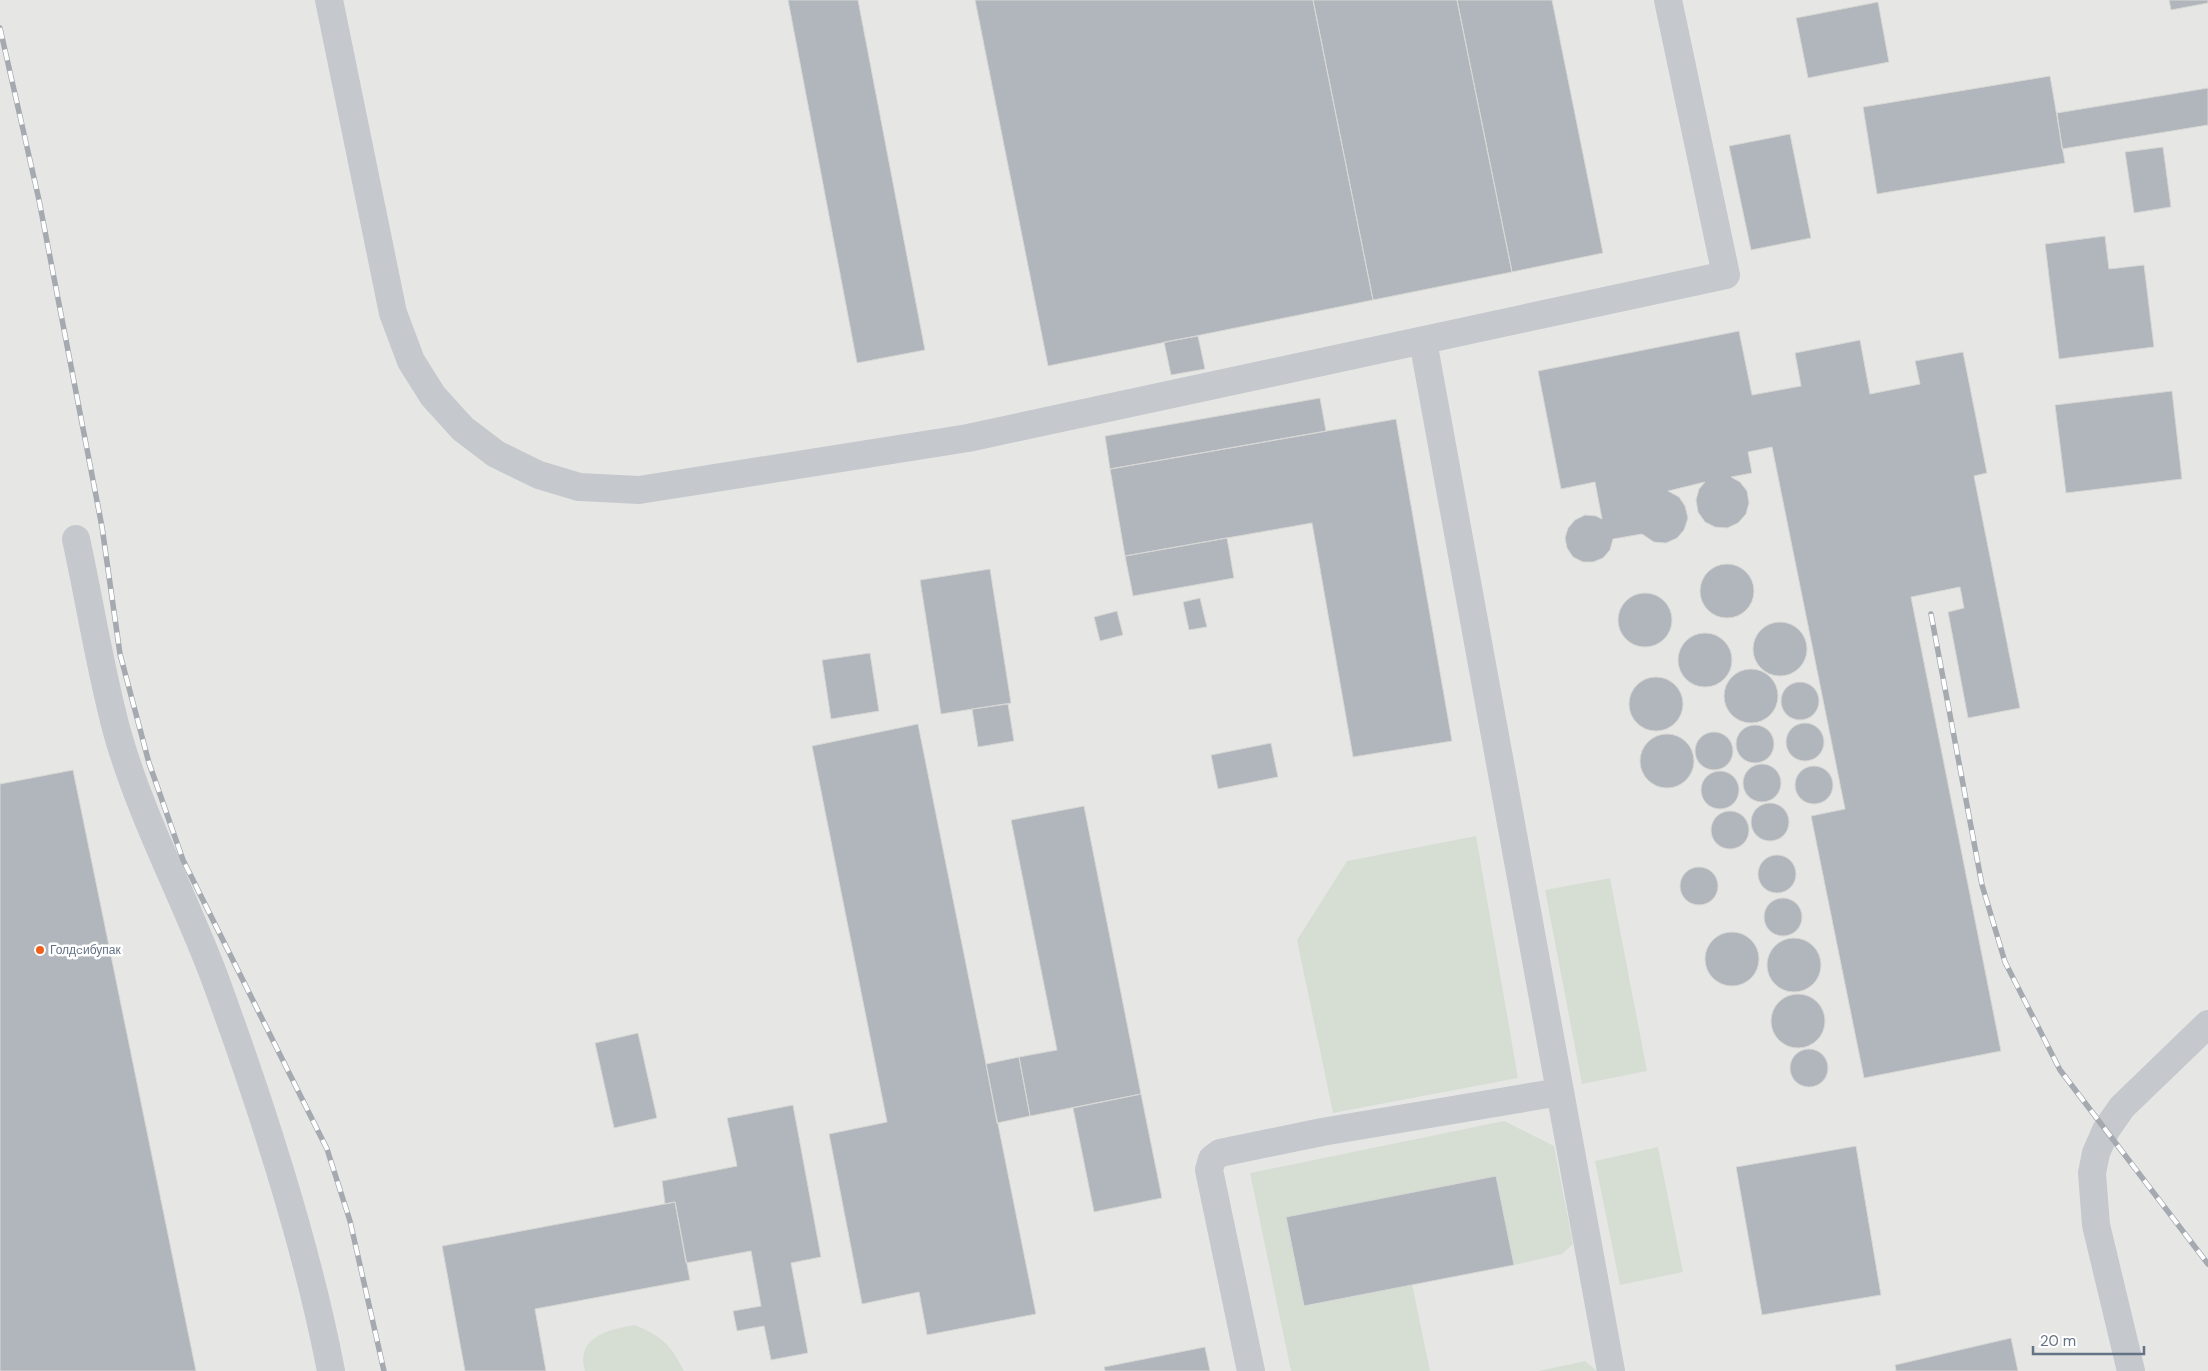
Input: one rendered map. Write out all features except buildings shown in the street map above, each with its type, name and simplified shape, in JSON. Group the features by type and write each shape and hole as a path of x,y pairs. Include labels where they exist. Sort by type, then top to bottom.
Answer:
{"lane":[{"path":"330,0 393,313 411,361 433,396 463,429 496,454 539,475 579,487 639,490 968,438 1726,275 1668,0"},
{"path":"1423,340 1612,1371"},
{"path":"76,539 118,732 154,837 213,975 272,1146 320,1314 331,1371"},
{"path":"2131,1371 2096,1225 2092,1174 2096,1153 2106,1130 2122,1107 2208,1024"},
{"path":"1250,1371 1210,1170 1212,1159 1220,1153 1322,1132 1560,1092"}],"shaded area":[{"path":"0,0 2208,0 2208,1371 0,1371"},
{"path":"1476,836 1518,1078 1333,1113 1297,940 1347,861"},
{"path":"1610,878 1647,1071 1582,1084 1545,890"},
{"path":"1504,1121 1554,1146 1573,1244 1562,1254 1514,1265 1496,1176 1287,1217 1304,1306 1301,1307 1412,1284 1430,1371 1291,1371 1250,1173"},
{"path":"1658,1147 1683,1272 1620,1285 1595,1161"},
{"path":"635,1325 665,1342 684,1371 585,1371 583,1359 585,1350 596,1337 605,1332"},
{"path":"1585,1361 1597,1371 1539,1371"}],"railway":[{"path":"0,28 39,200 102,527 120,654 149,763 183,860 327,1149 350,1221 384,1371"},
{"path":"1931,614 1982,885 2005,962 2060,1070 2208,1264"}],"place":[{"name":"Голдcибупак","path":"40,950"}]}
